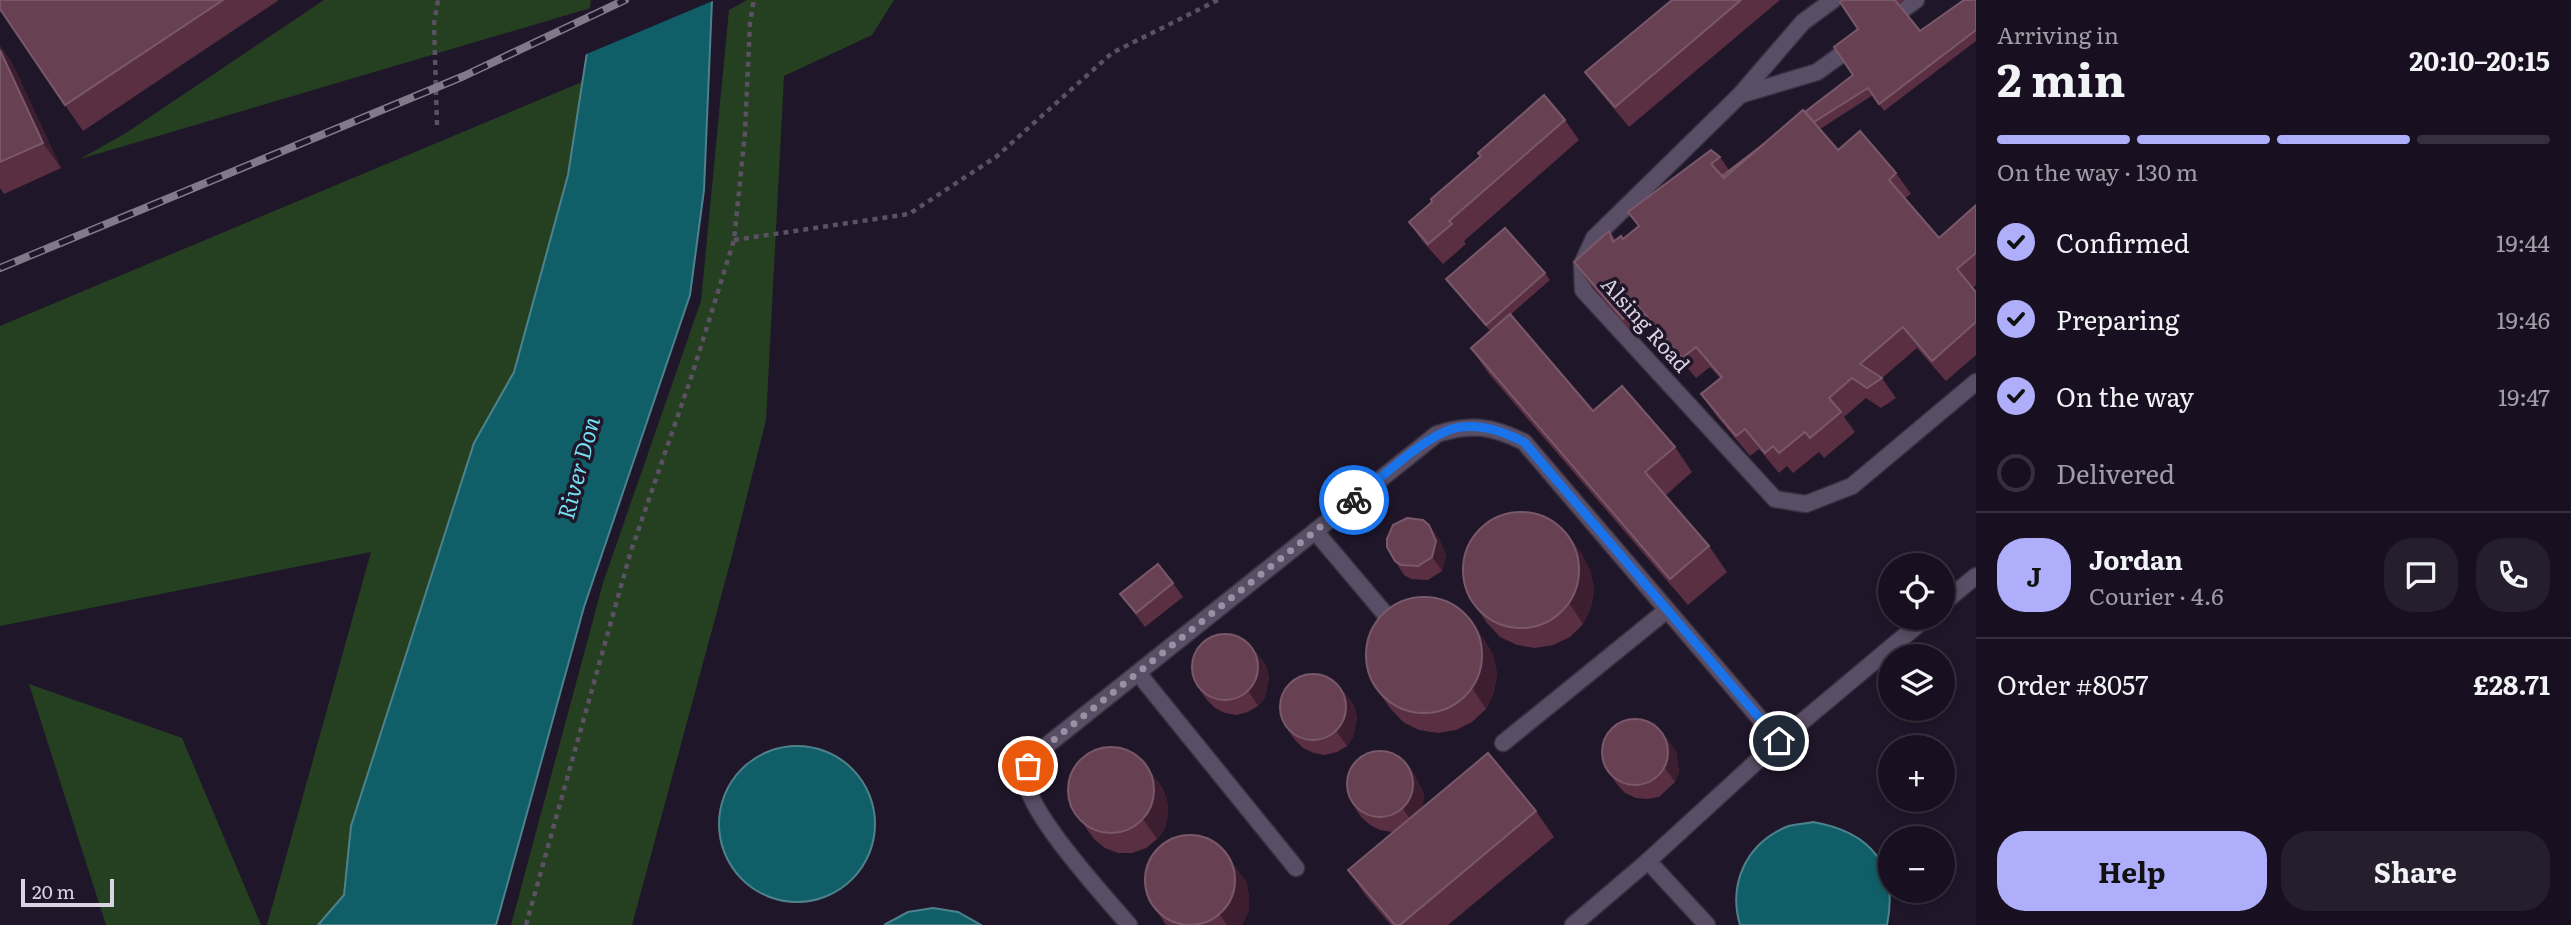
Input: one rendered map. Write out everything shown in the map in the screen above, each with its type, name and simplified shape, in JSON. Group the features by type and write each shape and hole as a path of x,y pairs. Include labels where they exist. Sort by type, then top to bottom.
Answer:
{"lane":[{"name":"Alsing Road","path":"1833,0 1803,22 1740,95 1594,238 1582,264 1583,290 1774,499 1806,504 1852,486 1976,382"},
{"path":"1740,95 1817,72 1916,0"},
{"path":"1129,925 1057,839 1031,798 1026,779 1028,766 1036,754 1437,434 1461,426 1483,427 1524,442 1779,741"},
{"path":"1315,531 1386,615"},
{"path":"1955,593 1976,576"},
{"path":"1503,743 1667,610"},
{"path":"1573,925 1648,861 1779,741 1912,630"},
{"path":"1138,673 1296,868"},
{"path":"1648,861 1707,925"}],"path":[{"path":"437,125 434,24 438,0"},
{"path":"526,925 630,554 693,372 734,240 745,133 750,22 754,0"},
{"path":"734,240 909,214 996,157 1112,53 1218,0"}],"shaded area":[{"path":"324,0 594,0 594,7 80,159 126,133"},
{"path":"747,0 894,0 872,35 784,76 766,420 632,925 511,925 603,583 701,301 729,10"},
{"path":"582,82 568,175 514,373 474,443 351,826 344,895 318,925 267,925 371,552 0,626 0,326"},
{"path":"29,684 182,738 261,925 106,925"}],"water":[{"name":"River Don","path":"712,0 704,190 690,295 584,607 496,925 318,925 344,895 351,826 474,443 514,372 568,175 594,7"},
{"path":"797,746 827,752 852,769 869,794 875,824 869,854 852,879 827,896 797,902 767,896 742,879 725,854 719,824 725,794 742,769 767,752"},
{"path":"1813,822 1851,834 1865,843 1878,858 1878,903 1890,903 1887,925 1740,925 1736,895 1744,867 1760,844 1772,834 1792,825"},
{"path":"933,908 958,912 981,925 884,925 908,912"}],"pier":[{"path":"591,0 715,0 582,56"}],"building":[{"path":"0,0 223,0 65,105 0,9"},
{"path":"1672,0 1741,0 1615,107 1585,72"},
{"path":"1895,0 1920,31 1964,0 1976,0 1976,30 1879,104 1868,88 1814,122 1805,112 1853,75 1834,47 1858,29 1840,2"},
{"path":"0,50 43,143 0,162"},
{"path":"1544,95 1565,120 1449,221 1452,224 1428,244 1409,222 1481,156 1478,153"},
{"path":"1803,110 1838,150 1860,131 1896,173 1889,180 1939,238 1976,205 1976,253 1957,269 1976,292 1976,322 1932,361 1903,327 1860,364 1882,378 1867,388 1852,378 1829,398 1841,412 1810,438 1805,432 1779,453 1773,446 1765,453 1745,429 1736,436 1701,394 1722,377 1696,347 1682,358 1638,306 1623,319 1574,262 1609,231 1613,242 1621,236 1623,239 1639,226 1628,212 1711,150 1720,157 1711,164 1724,178"},
{"path":"1765,143 1724,178 1722,176"},
{"path":"1505,228 1545,273 1486,325 1446,279"},
{"path":"1510,314 1593,411 1622,386 1675,447 1645,472 1709,546 1670,579 1471,348"},
{"path":"1521,512 1543,517 1562,529 1574,548 1579,570 1574,592 1562,611 1543,623 1521,628 1499,623 1480,611 1468,592 1463,570 1468,548 1480,529 1499,517"},
{"path":"1407,518 1423,520 1429,525 1436,541 1432,557 1418,566 1401,565 1395,561 1387,547 1387,539 1393,525"},
{"path":"1158,564 1173,583 1136,613 1120,594"},
{"path":"1424,597 1446,602 1465,614 1477,633 1482,655 1477,677 1465,696 1446,708 1424,713 1402,708 1383,696 1371,677 1366,655 1371,633 1383,614 1402,602"},
{"path":"1218,634 1232,634 1244,639 1253,648 1258,667 1256,680 1249,691 1232,700 1218,700 1206,695 1197,686 1192,674 1192,660 1197,648 1206,639"},
{"path":"1307,674 1319,674 1337,683 1344,694 1344,720 1337,731 1326,738 1307,740 1294,735 1285,726 1280,713 1280,701 1285,688 1294,679"},
{"path":"1629,719 1641,719 1659,728 1666,739 1666,765 1659,776 1648,783 1629,785 1616,780 1607,771 1602,758 1602,746 1607,733 1616,724"},
{"path":"1111,747 1135,754 1147,766 1154,790 1147,814 1135,826 1111,833 1087,826 1075,814 1068,790 1075,766 1087,754"},
{"path":"1386,751 1404,760 1411,771 1411,797 1404,808 1393,815 1374,817 1356,808 1349,797 1347,778 1356,760 1367,753"},
{"path":"1488,753 1536,811 1400,925 1395,925 1348,870"},
{"path":"1190,835 1207,838 1222,848 1232,863 1235,880 1232,897 1222,912 1207,922 1190,925 1173,922 1158,912 1148,897 1145,880 1148,863 1158,848 1173,838"}],"railway":[{"path":"0,268 464,76 625,0"}],"way so far":[{"path":"1028,766 1036,754 1354,500"}],"route":[{"path":"1354,500 1437,434 1461,426 1483,427 1524,442 1779,741"}]}
